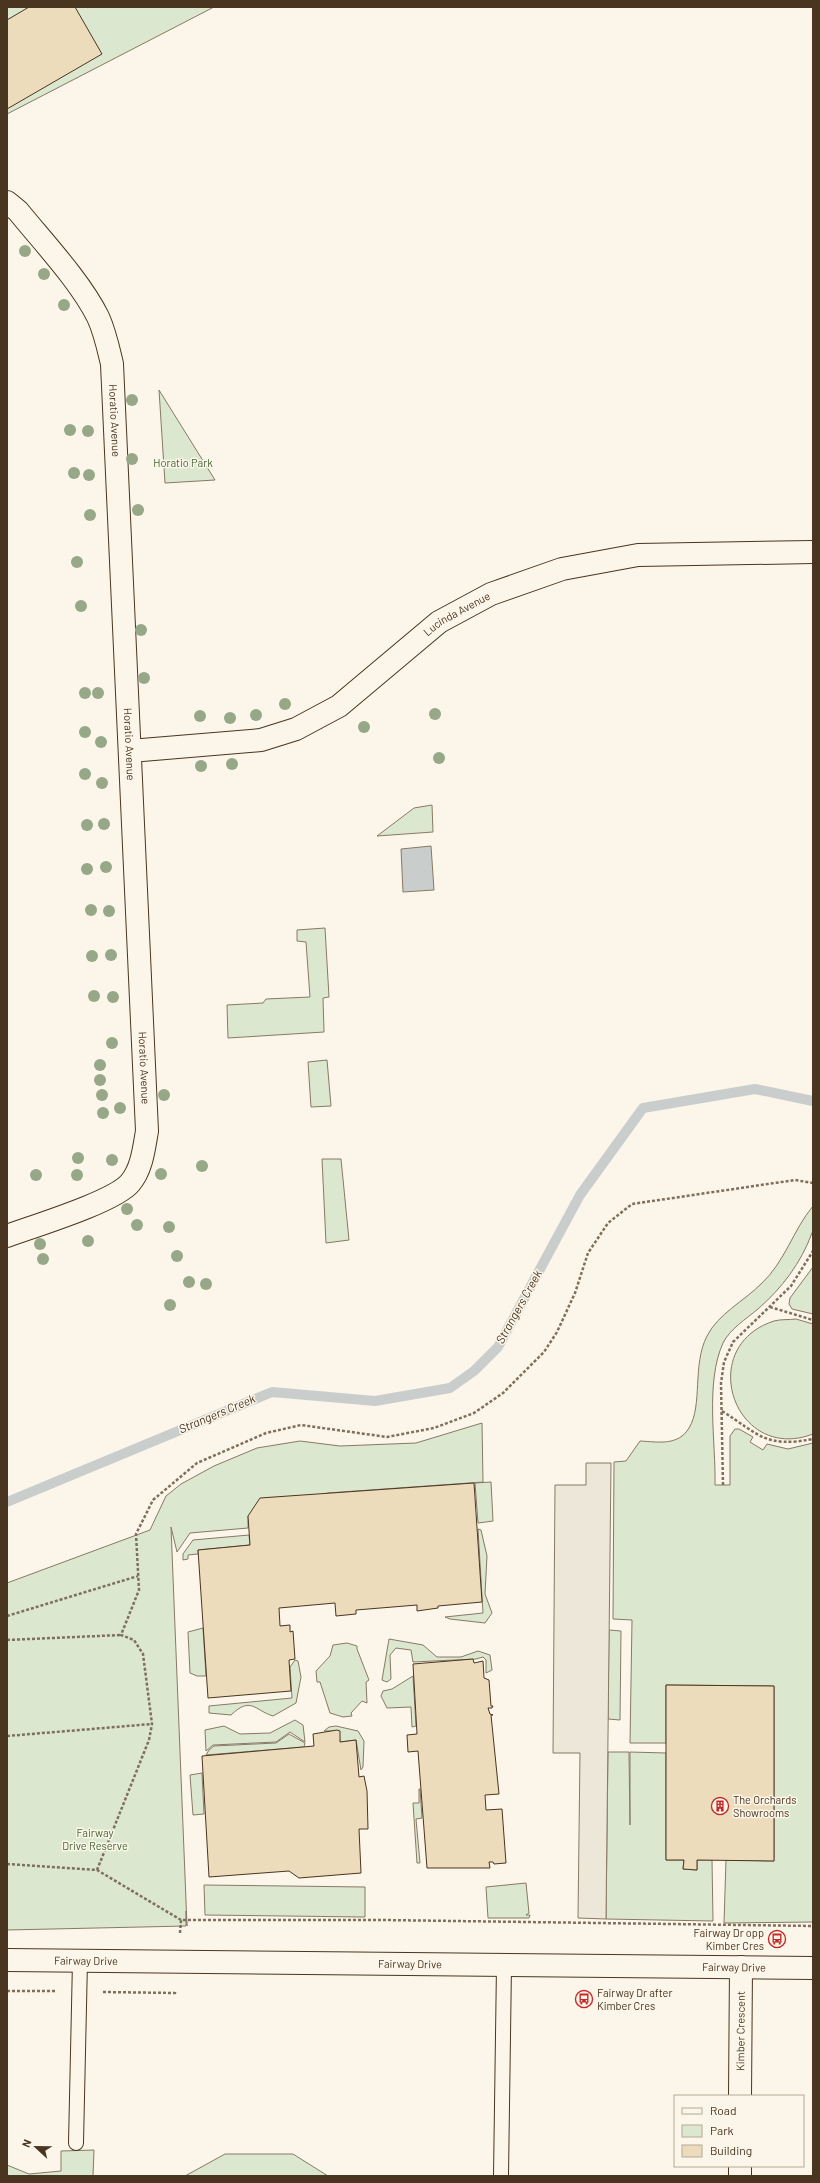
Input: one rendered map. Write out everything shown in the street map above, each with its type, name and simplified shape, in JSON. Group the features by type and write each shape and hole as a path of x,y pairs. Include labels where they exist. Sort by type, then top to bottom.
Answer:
{"street":[{"name":"Horatio Avenue","path":"7,202 18,211 83,293 98,316 107,338 112,364 147,1131 142,1158 130,1183 111,1197 7,1236"},
{"name":"Lucinda Avenue","path":"130,751 261,740 296,729 339,706 439,622 491,594 562,569 638,555 813,552"},
{"name":"Fairway Drive","path":"7,1960 813,1968"},
{"name":"Kimber Crescent","path":"740,2095 741,1967"}],"lane":[{"path":"76,2143 80,1961"},
{"path":"501,2176 504,1965"}],"path":[{"path":"121,1635 139,1590 136,1534 153,1500 197,1463 266,1433 301,1426 387,1437 434,1428 474,1413 503,1393 544,1352 557,1332 575,1293 588,1253 608,1223 632,1204 795,1180 813,1183"},
{"path":"723,1485 722,1411 724,1362 733,1342 791,1286 813,1251"},
{"path":"770,1307 813,1320"},
{"path":"722,1411 754,1433 775,1442 790,1443 813,1439"},
{"path":"7,1616 43,1607 138,1576"},
{"path":"7,1640 121,1635 134,1640 144,1654 152,1724 149,1740 97,1870"},
{"path":"7,1736 152,1724"},
{"path":"7,1864 97,1870 180,1920"}],"green space":[{"path":"7,7 214,7 7,114"},
{"name":"Horatio Park","path":"159,390 215,480 165,483"},
{"path":"432,805 433,832 377,836 414,808"},
{"path":"325,928 329,997 323,998 324,1032 228,1038 227,1005 263,1003 266,999 310,997 306,942 297,941 297,930"},
{"path":"327,1060 331,1106 311,1107 308,1062"},
{"path":"322,1159 341,1159 349,1240 326,1243"},
{"path":"813,1206 813,1230 808,1244 796,1265 783,1284 767,1301 743,1320 723,1343 714,1376 713,1413 715,1485 730,1485 730,1436 735,1429 739,1429 753,1437 750,1442 763,1450 767,1444 788,1449 813,1443 813,1922 724,1923 726,1860 774,1861 774,1686 666,1685 666,1743 630,1743 632,1620 613,1619 614,1462 626,1461 640,1441 668,1442 685,1434 693,1419 696,1408 698,1372 702,1347 707,1336 724,1314 761,1284 769,1275 783,1256 806,1215"},
{"path":"813,1267 813,1314 792,1309 789,1304 790,1298"},
{"path":"796,1319 813,1324 813,1434 786,1439 763,1433 745,1418 734,1398 731,1376 735,1354 750,1335 774,1321"},
{"name":"Fairway Drive Reserve","path":"482,1423 483,1482 328,1493 248,1516 248,1528 190,1533 177,1552 171,1527 187,1926 186,1911 186,1926 7,1930 7,1583 150,1530 166,1496 181,1484 214,1466 257,1448 300,1441 340,1446 416,1443"},
{"path":"491,1482 493,1521 478,1523 475,1483"},
{"path":"478,1529 481,1530 487,1556 485,1594 492,1613 485,1623 450,1619 445,1617 483,1613"},
{"path":"249,1535 250,1545 198,1550 198,1554 188,1555 188,1559 183,1560 183,1554 193,1540"},
{"path":"203,1628 206,1676 197,1676 190,1673 188,1632"},
{"path":"609,1630 621,1631 620,1720 608,1719"},
{"path":"389,1639 423,1645 437,1657 461,1657 478,1651 490,1655 492,1670 486,1673 486,1660 483,1657 476,1659 413,1662 411,1650 396,1648 390,1655 391,1679 387,1682 382,1680"},
{"path":"347,1643 357,1646 369,1680 366,1682 367,1703 362,1701 351,1713 352,1716 343,1717 330,1713 320,1682 317,1682 316,1671 330,1656 333,1645"},
{"path":"295,1660 298,1661 301,1677 296,1703 273,1716 248,1705 243,1706 231,1715 209,1713 209,1706 292,1698 290,1667"},
{"path":"413,1676 416,1726 412,1727 411,1707 387,1708 381,1696 383,1691 392,1689"},
{"path":"295,1720 303,1725 305,1742 290,1732 276,1742 213,1745 206,1751 205,1730 224,1726 240,1734 270,1733"},
{"path":"336,1726 358,1731 364,1741 363,1767 361,1770 356,1740 340,1742 339,1731 324,1731 329,1727"},
{"path":"289,1734 305,1743 304,1747 206,1755 214,1746 276,1743"},
{"path":"608,1752 629,1752 630,1825 630,1752 666,1753 666,1860 684,1860 683,1869 697,1870 697,1860 712,1860 713,1921 606,1919"},
{"path":"202,1773 204,1814 193,1815 190,1775"},
{"path":"419,1789 422,1818 416,1819 420,1863 417,1863 413,1803 419,1803"},
{"path":"526,1883 529,1913 526,1915 530,1915 529,1918 488,1918 486,1887"},
{"path":"204,1885 365,1887 365,1917 205,1915"},
{"path":"94,2150 93,2176 7,2176 7,2165 29,2174 61,2171 61,2151"},
{"path":"225,2154 293,2154 328,2176 185,2176"}],"shaded area":[{"path":"431,846 434,890 403,892 401,849"},
{"path":"586,1463 611,1463 606,1919 578,1918 580,1753 553,1753 555,1485 586,1485"}],"building":[{"path":"29,7 75,7 102,54 7,109 7,20"},
{"path":"474,1483 482,1602 438,1606 438,1608 417,1611 417,1605 356,1610 356,1614 336,1616 335,1603 279,1608 280,1626 290,1625 290,1632 293,1631 295,1659 289,1660 291,1691 208,1698 198,1550 250,1545 248,1516 260,1498"},
{"path":"473,1659 474,1663 483,1661 484,1678 489,1680 491,1706 493,1706 492,1708 488,1708 490,1714 493,1715 491,1715 499,1794 485,1795 486,1810 502,1809 506,1863 494,1864 493,1862 489,1862 490,1868 427,1868 418,1751 408,1752 407,1735 417,1734 413,1664"},
{"name":"The Orchards Showrooms","path":"666,1685 774,1686 774,1861 697,1860 697,1870 683,1869 684,1860 666,1860"},
{"path":"337,1730 340,1731 340,1742 356,1740 359,1777 364,1776 367,1791 368,1829 359,1829 361,1873 299,1878 289,1871 209,1877 202,1756 314,1746 313,1734"}],"waterway":[{"name":"Strangers Creek","path":"7,1502 272,1392 375,1401 450,1388 474,1371 498,1347 580,1195 643,1108 755,1089 813,1101"}],"place":[{"name":"The Orchards Showrooms","path":"720,1806"},
{"name":"Fairway Dr opp Kimber Cres","path":"777,1939"},
{"name":"Fairway Dr after Kimber Cres","path":"584,1999"}]}
